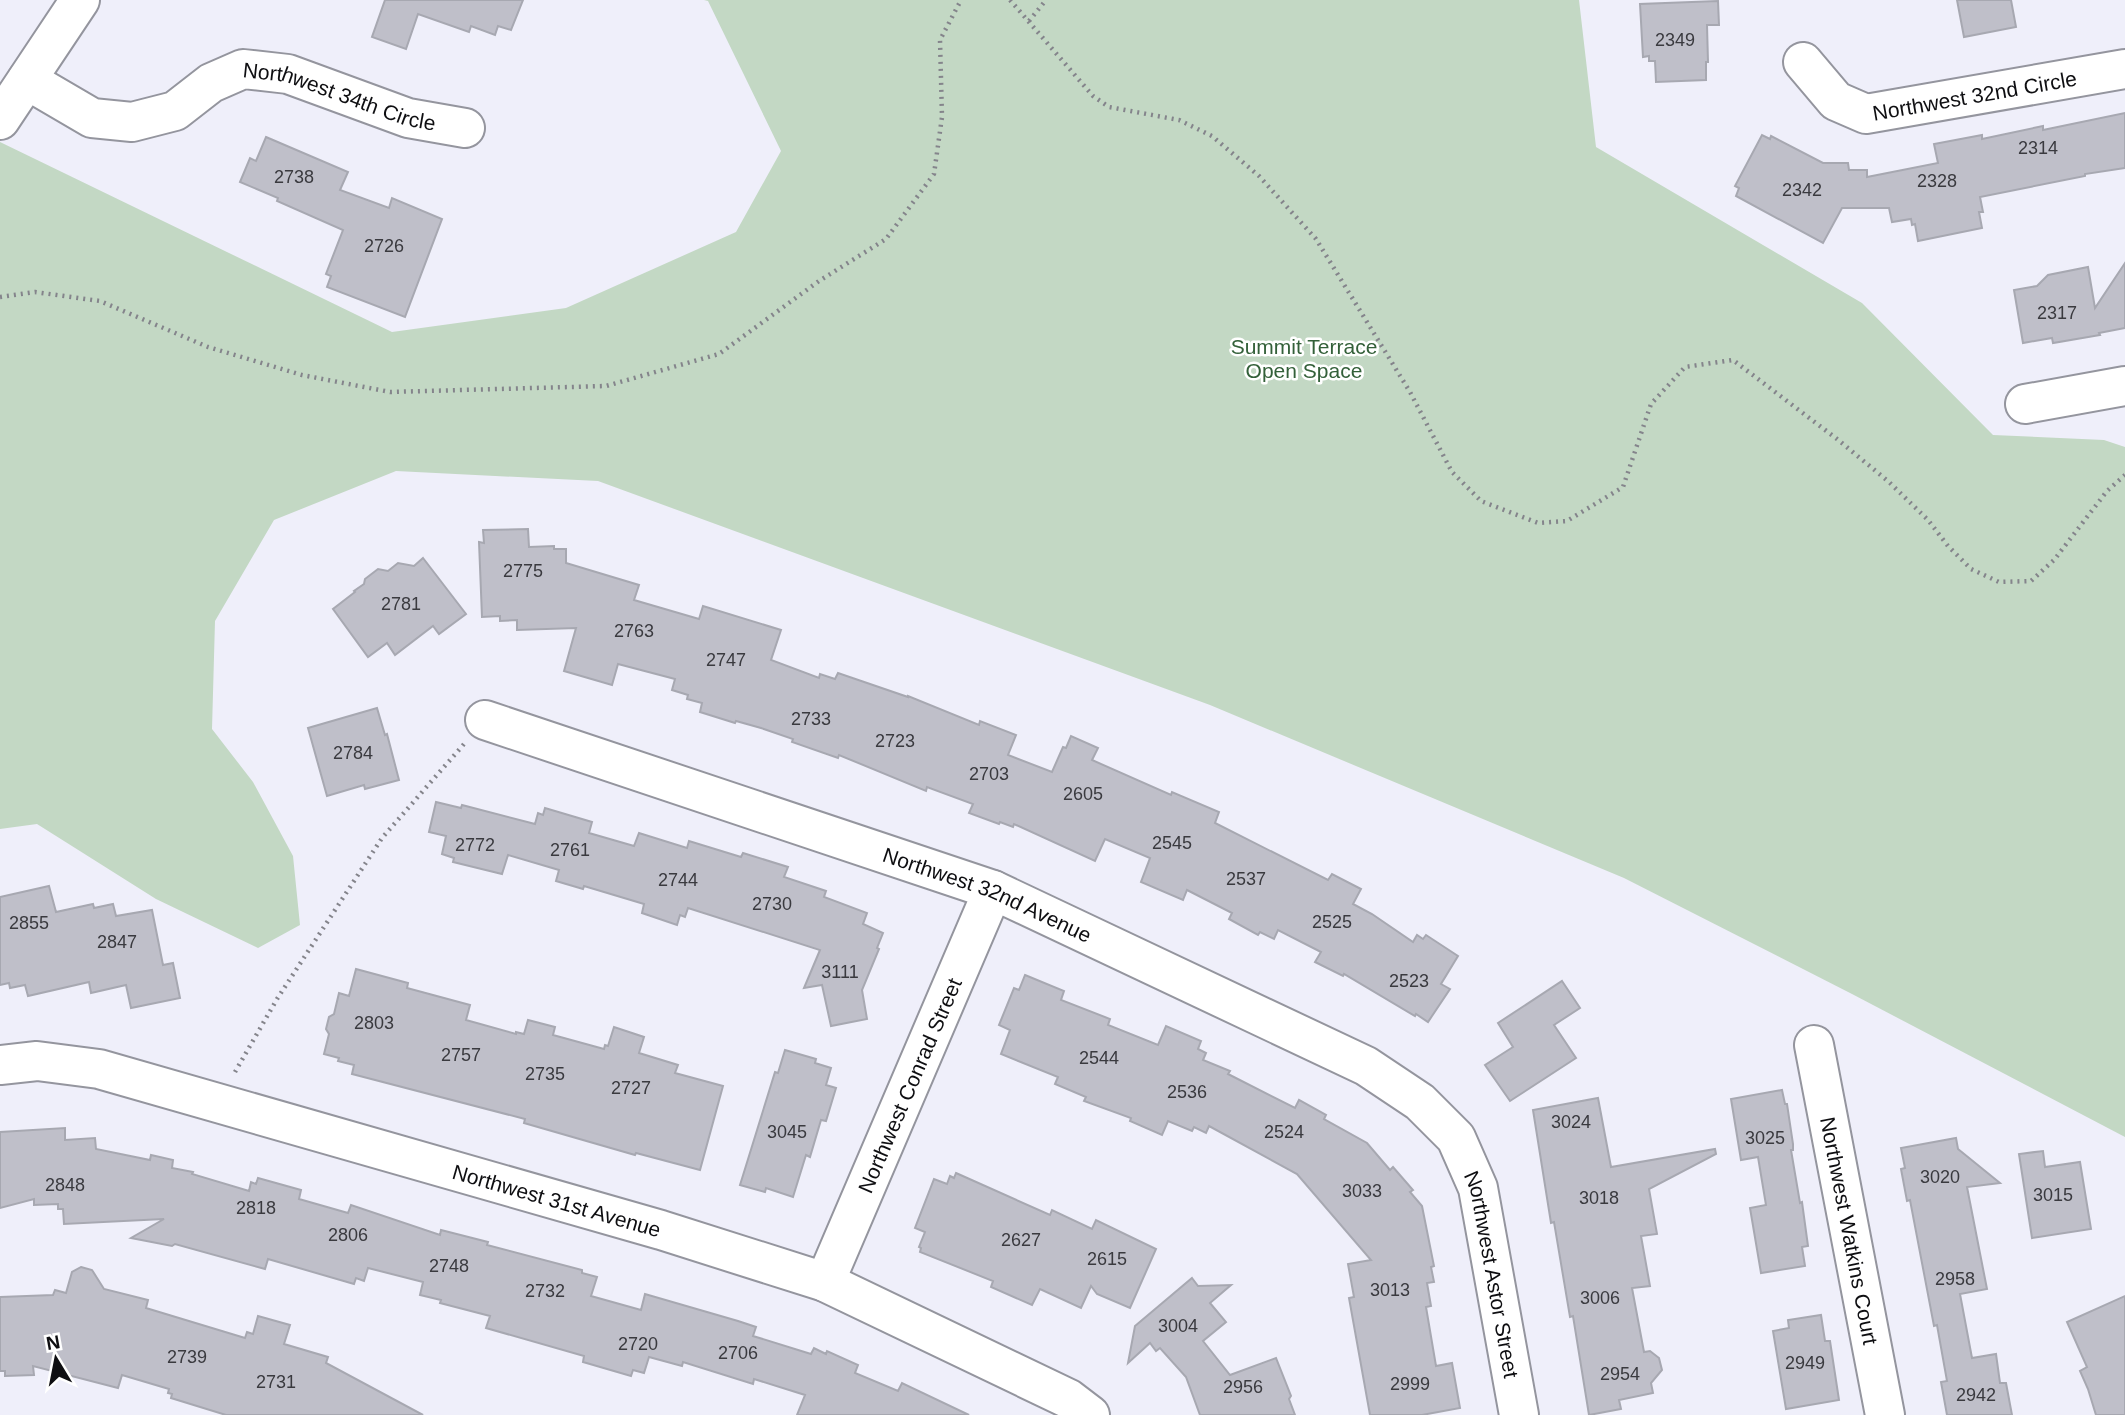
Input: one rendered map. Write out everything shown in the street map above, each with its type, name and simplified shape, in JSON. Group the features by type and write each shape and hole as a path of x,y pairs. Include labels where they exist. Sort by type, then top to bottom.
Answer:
{"street":[{"path":"0,120 80,0"},
{"name":"Northwest 32nd Circle","path":"1803,62 1836,101 1866,114 2125,69"},
{"name":"Northwest 34th Circle","path":"27,80 92,118 132,122 175,111 211,83 243,69 288,74 408,118 465,128"},
{"path":"2025,404 2125,386"},
{"name":"Northwest 32nd Avenue","path":"485,720 993,890 1366,1066 1420,1102 1456,1138"},
{"name":"Northwest Conrad Street","path":"825,1282 993,890"},
{"name":"Northwest Watkins Court","path":"1814,1045 1885,1415"},
{"name":"Northwest 31st Avenue","path":"0,1065 37,1061 99,1069 661,1230 825,1282 1069,1399 1090,1415"},
{"name":"Northwest Astor Street","path":"1456,1138 1478,1188 1519,1415"}],"path":[{"path":"0,298 35,292 100,301 208,347 302,375 390,391 606,386 719,354 819,281 886,239 934,174 942,117 940,40 961,0"},
{"path":"1010,0 1093,96 1110,107 1179,120 1212,136 1259,176 1316,239 1410,392 1452,472 1481,500 1499,509 1538,523 1567,521 1623,487 1651,404 1685,367 1733,360 1838,439 1889,482 1928,520 1948,546 1971,569 1999,582 2031,581 2054,560 2081,523 2125,475"},
{"path":"1029,22 1046,0"},
{"path":"217,1102 277,999 382,838 485,720"}],"green space":[{"name":"Summit Terrace Open Space","path":"704,0 1579,0 1596,147 1862,303 1993,435 2104,440 2125,447 2125,1137 1624,878 1210,705 598,481 396,471 274,520 215,621 212,729 253,782 293,856 300,925 258,948 156,899 37,824 0,829 0,142 392,332 566,308 736,232 781,151 708,1"}],"building":[{"path":"385,0 523,0 511,30 498,26 495,35 471,26 469,32 418,14 406,49 372,37"},
{"path":"1957,0 2011,0 2016,27 1964,37"},
{"path":"1718,1 1719,25 1707,25 1706,80 1656,82 1655,61 1649,61 1649,56 1643,57 1640,4"},
{"path":"2125,113 2125,168 1980,197 1982,228 1918,241 1915,224 1912,225 1911,219 1892,222 1889,208 1842,208 1823,243 1736,196 1739,188 1735,186 1762,135 1770,139 1771,136 1823,163 1848,163 1849,170 1867,170 1867,177 1938,163 1934,144 1982,135 1982,139 2043,126 2043,130"},
{"path":"266,137 348,172 340,190 389,208 392,198 442,219 405,317 327,287 331,276 326,274 343,230 240,182 250,158 256,161"},
{"path":"2125,263 2125,328 2053,343 2052,338 2023,343 2014,290 2037,286 2048,275 2088,267 2095,308"},
{"path":"528,529 529,547 554,546 554,549 566,549 566,563 639,585 634,600 699,619 703,606 781,630 771,660 819,678 820,674 835,679 838,673 908,696 979,725 980,721 1016,735 1008,755 1052,772 1071,736 1098,748 1092,760 1171,795 1172,792 1219,812 1215,823 1328,880 1332,874 1361,889 1353,904 1413,942 1417,935 1423,939 1426,935 1458,956 1441,984 1450,989 1428,1022 1344,974 1343,976 1315,962 1321,952 1278,930 1274,939 1260,932 1258,935 1229,919 1232,913 1187,890 1183,900 1141,882 1150,858 1105,839 1095,861 1014,824 1013,827 1000,822 999,824 969,813 973,804 927,787 926,791 839,755 838,758 761,728 700,712 702,703 687,699 688,695 672,690 675,679 618,664 612,685 564,671 576,628 517,630 517,620 500,621 500,616 482,617 479,542 484,543 483,530"},
{"path":"423,558 466,614 439,634 433,626 395,655 387,643 368,657 333,609 378,569 388,571 398,563 414,566"},
{"path":"377,708 399,780 365,789 364,785 327,796 308,728"},
{"path":"436,802 461,808 462,805 535,824 538,813 543,815 545,808 592,822 589,833 634,846 639,833 687,848 689,841 741,857 743,853 788,867 784,877 826,891 824,897 867,913 863,924 883,933 862,990 867,1019 831,1026 822,985 804,988 820,950 688,908 685,917 680,915 677,925 642,913 644,904 584,886 583,889 556,881 559,870 508,855 502,874 453,862 454,858 442,854 446,836 429,832"},
{"path":"49,886 56,912 93,904 94,908 113,904 116,916 152,910 163,965 173,963 180,998 131,1008 126,985 91,993 89,982 28,996 25,985 10,988 9,983 0,985 0,897"},
{"path":"356,969 408,983 407,988 470,1005 466,1020 516,1034 524,1034 528,1020 555,1027 553,1035 604,1049 605,1045 608,1046 614,1027 644,1037 639,1053 678,1065 675,1073 723,1086 700,1170 636,1153 635,1155 524,1123 525,1119 352,1074 354,1065 324,1054 329,1034 326,1029 329,1017 334,1014 339,993 349,996"},
{"path":"1025,975 1064,991 1061,1000 1110,1019 1108,1025 1158,1045 1166,1026 1201,1041 1198,1049 1206,1053 1203,1060 1230,1071 1228,1074 1295,1108 1299,1100 1326,1115 1324,1119 1367,1143 1390,1170 1393,1167 1413,1190 1410,1192 1422,1206 1434,1266 1431,1267 1434,1282 1427,1283 1431,1306 1426,1307 1436,1366 1452,1363 1460,1408 1422,1415 1370,1415 1349,1298 1354,1297 1348,1264 1371,1260 1297,1174 1209,1126 1206,1133 1194,1127 1192,1131 1168,1121 1162,1135 1130,1121 1131,1118 1084,1101 1086,1097 1055,1084 1058,1077 1001,1054 1010,1030 999,1025 1014,988 1019,990"},
{"path":"1562,981 1580,1008 1554,1025 1576,1058 1510,1101 1485,1065 1513,1047 1498,1023"},
{"path":"785,1050 816,1059 815,1063 831,1068 826,1085 836,1088 826,1121 821,1120 810,1157 806,1155 793,1197 766,1188 765,1192 740,1185 775,1072 778,1073"},
{"path":"1782,1090 1787,1104 1793,1144 1791,1150 1808,1246 1802,1247 1805,1266 1761,1273 1750,1208 1766,1205 1758,1157 1741,1160 1731,1099"},
{"path":"1598,1098 1611,1167 1715,1149 1716,1154 1649,1189 1657,1234 1641,1236 1650,1286 1632,1288 1644,1352 1650,1351 1659,1358 1662,1370 1651,1383 1653,1393 1619,1400 1621,1409 1589,1415 1573,1316 1570,1317 1554,1222 1551,1223 1533,1110"},
{"path":"65,1128 65,1140 95,1138 96,1149 150,1160 151,1155 173,1160 172,1168 193,1172 192,1174 249,1191 251,1182 256,1184 258,1178 301,1190 299,1199 348,1213 351,1205 440,1235 441,1230 582,1270 582,1273 597,1277 591,1296 641,1310 645,1294 738,1321 756,1327 753,1336 811,1354 814,1348 826,1354 827,1351 858,1365 855,1373 898,1391 902,1383 969,1415 797,1415 805,1395 754,1379 753,1384 683,1362 682,1366 649,1357 644,1373 633,1370 631,1376 583,1362 584,1356 486,1328 490,1316 420,1295 423,1282 368,1268 364,1281 356,1278 354,1284 268,1259 265,1269 175,1244 172,1246 131,1238 164,1219 64,1224 63,1209 58,1209 58,1204 34,1205 34,1199 0,1208 0,1132"},
{"path":"1956,1138 1958,1149 2000,1183 1967,1187 1987,1289 1960,1294 1972,1358 1996,1354 2000,1383 2006,1383 2012,1415 1947,1415 1941,1382 1947,1381 1910,1200 1907,1201 1901,1169 1905,1168 1901,1148"},
{"path":"2043,1151 2045,1167 2080,1162 2091,1229 2032,1238 2019,1154"},
{"path":"956,1173 1050,1215 1052,1210 1092,1229 1096,1220 1156,1249 1130,1308 1097,1294 1091,1286 1081,1308 1040,1289 1032,1305 991,1287 993,1281 920,1252 919,1247 925,1232 915,1228 934,1179 947,1184 950,1176 954,1178"},
{"path":"81,1267 92,1270 104,1289 148,1300 146,1308 245,1338 247,1332 253,1334 258,1316 290,1325 284,1344 328,1357 326,1363 423,1415 226,1415 171,1398 169,1389 122,1375 118,1388 33,1366 34,1375 5,1376 5,1371 0,1371 0,1297 53,1295 55,1290 66,1293 72,1272"},
{"path":"1192,1278 1198,1286 1231,1285 1210,1303 1226,1322 1203,1341 1230,1375 1276,1358 1291,1396 1289,1399 1295,1415 1200,1415 1186,1377 1160,1348 1156,1351 1150,1343 1128,1363 1135,1326"},
{"path":"2125,1296 2125,1415 2096,1415 2080,1371 2087,1367 2067,1322"},
{"path":"1821,1315 1825,1341 1830,1341 1839,1400 1786,1409 1773,1331 1789,1328 1788,1320"}]}
